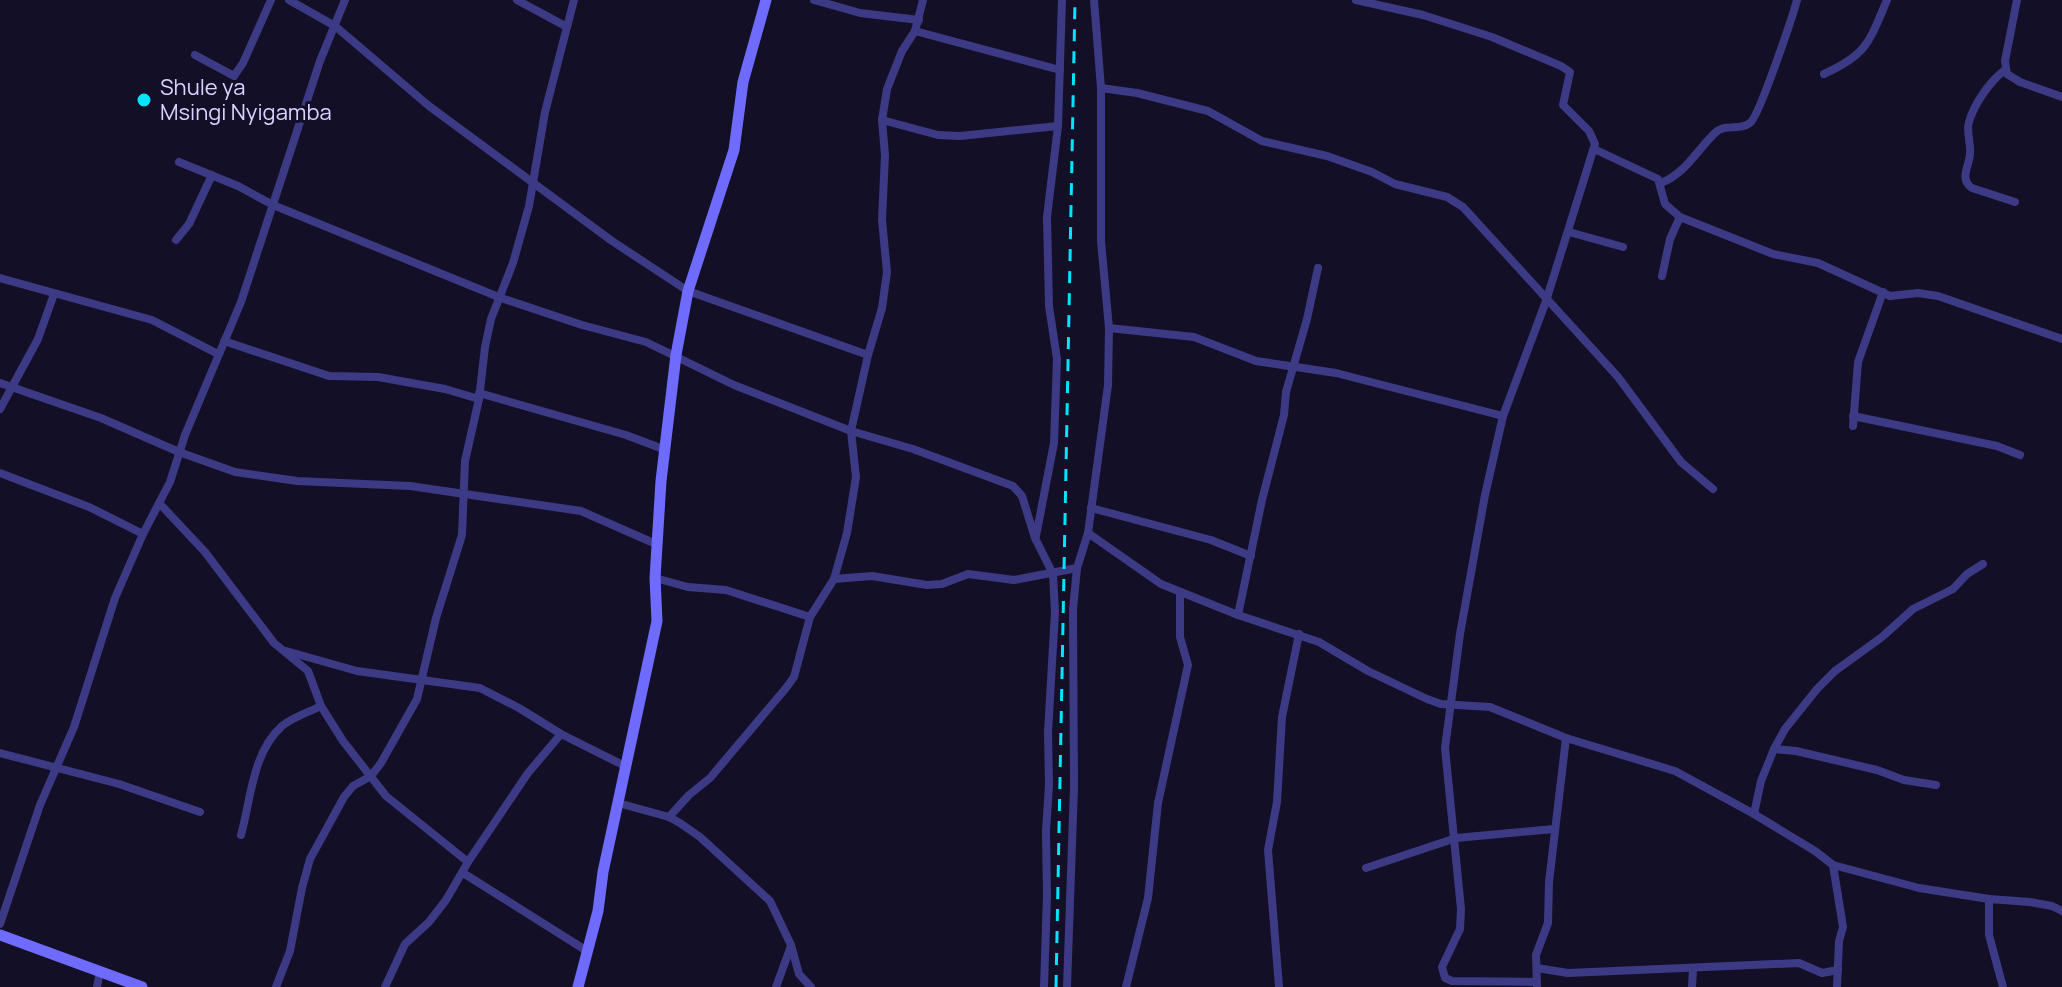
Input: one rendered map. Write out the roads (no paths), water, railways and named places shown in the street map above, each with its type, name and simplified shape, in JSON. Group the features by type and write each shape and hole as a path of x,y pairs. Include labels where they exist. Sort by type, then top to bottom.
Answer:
{"street":[{"path":"195,55 234,76 243,63 271,0"},
{"path":"289,0 335,26 429,106 612,241 688,291 868,355"},
{"path":"0,924 26,844 74,727 111,608 143,534 160,504 241,302 320,61 345,0"},
{"path":"517,0 567,27"},
{"path":"276,987 290,951 310,859 344,797 353,786 371,776 391,748 417,699 436,618 462,535 465,461 491,319 501,298 529,206 545,112 574,0"},
{"path":"578,987 598,911 625,766 657,621 656,544 663,449 688,291 734,150 743,82 766,0"},
{"path":"814,0 860,13 919,20"},
{"path":"669,817 710,778 786,688 797,665 810,617 834,579 847,533 856,477 851,431 882,308 887,272 882,220 885,155 882,120 887,89 902,51 915,31 923,0"},
{"path":"1035,538 1054,443 1057,359 1049,306 1046,228 1058,126 1062,0"},
{"path":"1067,987 1074,787 1073,609 1077,568 1088,533 1108,385 1109,328 1101,241 1101,88 1094,0"},
{"path":"1356,0 1423,15 1492,37 1568,70 1570,76 1563,105 1589,131 1594,149 1546,301 1503,416 1476,547 1445,748 1461,909 1460,929 1442,967 1445,978 1474,983 1537,985 1536,955 1548,923 1554,829 1566,738"},
{"path":"1661,183 1683,170 1716,131 1729,126 1743,126 1754,118 1797,0"},
{"path":"1824,74 1864,50 1887,0"},
{"path":"2017,0 2005,70 2020,82 2062,97"},
{"path":"915,31 1060,70"},
{"path":"2005,70 1996,76 1969,122 1970,154 1964,177 1972,188 2015,202"},
{"path":"1101,88 1137,93 1208,111 1262,141 1304,149 1357,166 1395,184 1447,197 1463,207 1618,377 1631,399 1681,462 1713,489"},
{"path":"882,120 938,135 960,136 1058,126"},
{"path":"1594,149 1653,175 1661,183 1665,204 1680,217 1773,254 1818,263 1895,296 1918,293 1938,296 2062,339"},
{"path":"179,162 273,205 501,298 646,342 734,385 851,431 913,449 1013,486 1022,496 1035,538 1053,574 1055,612 1048,732 1044,987"},
{"path":"176,240 189,224 212,175"},
{"path":"1662,276 1670,239 1680,217"},
{"path":"1569,232 1623,247"},
{"path":"1238,615 1318,268"},
{"path":"0,278 152,320 218,354"},
{"path":"1883,292 1858,362 1853,421 1997,446 2020,455"},
{"path":"0,409 38,339 54,294"},
{"path":"1109,328 1194,337 1256,361 1336,373 1503,416"},
{"path":"224,341 329,376 378,377 479,396 626,435 663,449"},
{"path":"0,383 101,418 235,472 297,481 382,483 464,492 581,511 656,544"},
{"path":"0,473 89,507 143,534"},
{"path":"160,504 205,552 281,650 308,671 321,706 343,741 386,796 468,862"},
{"path":"1091,508 1211,540 1251,556"},
{"path":"1088,533 1150,577 1180,592 1319,642 1368,671 1427,699 1451,705 1490,707 1566,738 1675,771 1754,814 1833,865 1919,888 2030,902 2062,911"},
{"path":"1754,814 1761,781 1774,749 1801,707 1835,671 1882,637 1913,609 1953,589 1967,574 1983,564"},
{"path":"834,579 881,577 927,585 942,584 968,574 1014,580 1077,568"},
{"path":"655,578 688,587 726,590 810,617"},
{"path":"1126,987 1148,898 1158,803 1188,665 1180,637 1180,592"},
{"path":"1279,987 1268,850 1277,802 1282,717 1299,634"},
{"path":"281,650 357,671 480,688 625,766"},
{"path":"241,835 257,764 267,746 284,724 321,706"},
{"path":"385,987 405,944 429,922 528,773 561,734"},
{"path":"1774,749 1796,751 1877,770 1904,780 1936,785"},
{"path":"0,753 119,784 200,812"},
{"path":"618,803 669,817 700,837 763,893 791,945 799,974 811,987"},
{"path":"1366,868 1456,838 1554,829"},
{"path":"1833,865 1842,912 1837,987"},
{"path":"463,873 587,951"},
{"path":"1989,899 1989,935 2003,987"},
{"path":"0,935 142,987"},
{"path":"776,987 791,945"},
{"path":"1537,968 1568,973 1799,963 1822,973 1838,970"},
{"path":"1692,987 1693,969"},
{"path":"97,987 100,971"}],"railway":[{"path":"1056,987 1075,0"}],"place":[{"name":"Shule ya Msingi Nyigamba","path":"144,100"}]}
